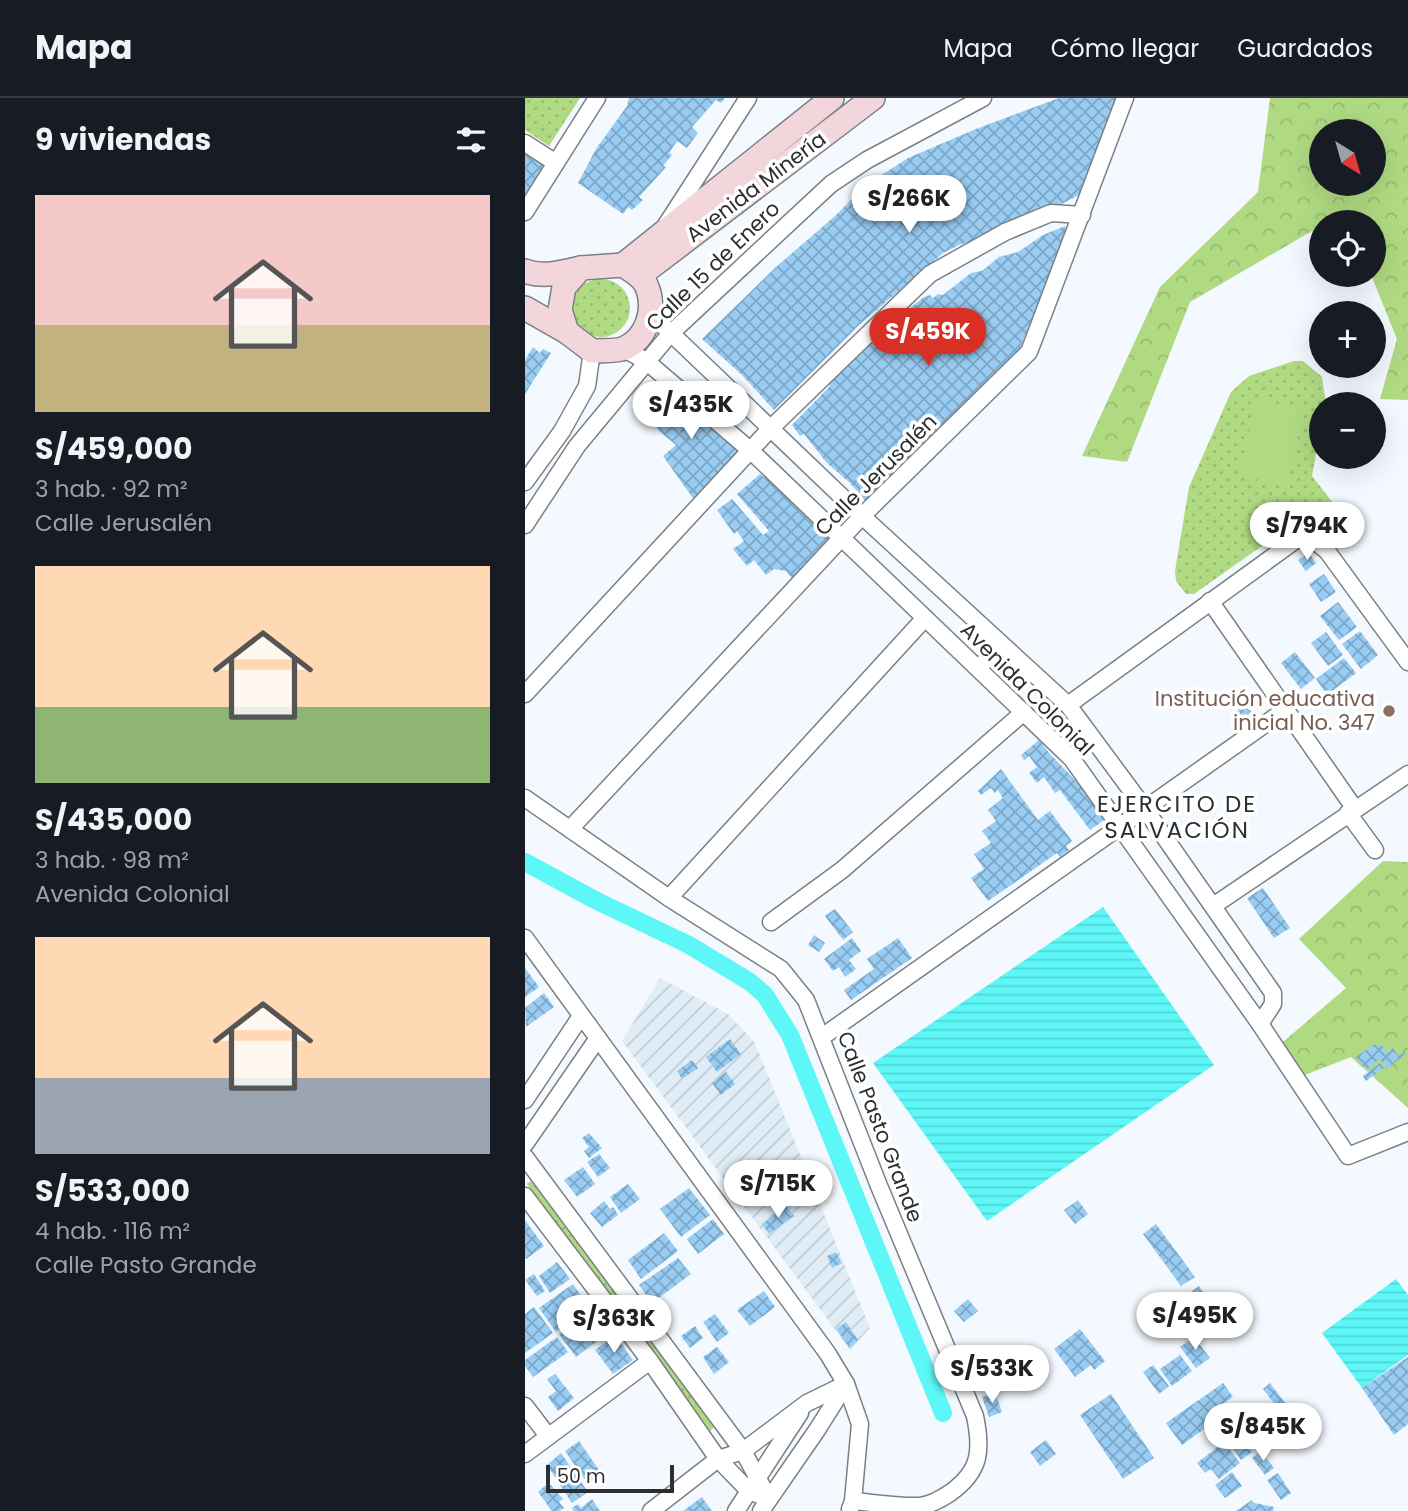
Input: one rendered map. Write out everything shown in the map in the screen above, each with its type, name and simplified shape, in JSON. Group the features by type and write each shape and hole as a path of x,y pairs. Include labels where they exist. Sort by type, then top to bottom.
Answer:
{"main road":[{"name":"Avenida Minería","path":"631,270 660,234 832,98"},
{"name":"Avenida Minería","path":"631,270 873,98"},
{"path":"567,332 560,310 564,287 582,268"},
{"path":"525,271 531,274 559,273 582,268 631,270 647,287 651,314 642,335 624,349 592,351 567,332 525,308"}],"street":[{"path":"525,212 597,98"},
{"path":"660,234 748,98"},
{"name":"Calle 15 de Enero","path":"525,525 577,446 670,334 831,184 867,160 983,98"},
{"name":"Calle Jerusalén","path":"570,829 862,516 1029,352 1125,98"},
{"path":"525,144 556,163"},
{"path":"525,694 770,429 930,274 1005,232 1051,213 1082,215"},
{"name":"Avenida Colonial","path":"624,349 646,362 750,450 1072,759 1260,1024 1273,1004 1273,993 1145,809 1068,705 862,516 651,314"},
{"path":"547,492 526,480 562,431 587,386 592,351"},
{"path":"1068,705 1300,537 1309,539 1327,551 1408,663"},
{"path":"1210,601 1285,710 1375,850"},
{"path":"669,898 925,618"},
{"path":"978,668 1002,645"},
{"path":"822,1037 1285,710"},
{"path":"771,922 852,861 1024,712"},
{"path":"1213,906 1408,774"},
{"name":"Calle Pasto Grande","path":"525,798 669,898 781,970 806,1000 879,1186 975,1416 979,1436 978,1457 973,1469 964,1483 944,1497 922,1506 851,1506"},
{"path":"525,938 828,1354 846,1384 860,1424 851,1506"},
{"path":"525,1100 581,1016"},
{"path":"1260,1024 1348,1156 1408,1132"},
{"path":"525,1144 598,1038"},
{"path":"525,1157 743,1451 754,1484 765,1505 846,1384"},
{"path":"525,1196 650,1361 719,1459 754,1484"},
{"path":"525,1454 650,1361"},
{"path":"650,1511 719,1459 743,1451 807,1403 846,1384"},
{"path":"736,1511 807,1403"},
{"path":"525,1406 548,1436"}],"shaded area":[{"path":"660,978 728,1014 755,1043 870,1328 850,1350 622,1041"}],"green space":[{"path":"525,98 580,98 549,146 525,130"},
{"path":"1270,98 1408,98 1408,400 1386,399 1386,392 1382,392 1397,339 1386,312 1386,301 1382,301 1376,287 1386,287 1386,210 1309,210 1309,233 1190,302 1127,462 1082,456 1160,287 1258,192"},
{"path":"601,279 612,281 625,292 630,308 628,319 617,332 601,337 590,335 577,324 572,308 574,297 585,284"},
{"path":"1294,361 1303,361 1309,366 1309,378 1322,378 1324,392 1309,392 1309,469 1313,469 1312,476 1350,525 1340,531 1320,520 1297,521 1194,594 1186,594 1176,581 1175,571 1189,487 1231,392 1249,376"},
{"path":"1257,399 1304,410 1286,486 1239,475"},
{"path":"1383,861 1408,862 1408,1108 1351,1057 1297,1078 1277,1047 1346,988 1299,939"},
{"path":"532,1180 715,1426 710,1431 527,1184"}],"water":[{"path":"1103,907 1214,1065 987,1221 873,1063"},
{"path":"1396,1279 1408,1295 1408,1355 1362,1388 1322,1333"}],"building":[{"path":"629,98 725,98 721,103 716,100 692,127 698,133 687,148 677,141 669,153 672,155 663,166 666,167 639,197 643,200 632,210 628,207 623,214 578,183 596,149 627,106"},
{"path":"1059,98 1121,98 1088,190 1047,212 943,253 859,325 774,410 741,374 702,339 865,186 908,158"},
{"path":"525,152 549,168 525,206"},
{"path":"1065,226 1067,235 1057,268 1019,350 989,378 966,408 919,449 868,504 850,483 827,463 804,434 800,436 792,425 830,386 827,382 864,351 897,316 924,297 943,295 971,273 982,271 999,257 1018,252 1043,235"},
{"path":"533,347 540,353 543,349 551,353 525,394 525,360"},
{"path":"662,382 746,450 697,504 663,456 676,445 660,432 654,423 650,427 636,410"},
{"path":"760,474 784,493 826,535 831,530 837,535 795,582 786,571 774,569 766,575 754,560 747,566 733,549 744,541 737,531 734,534 717,510 732,499 763,535 769,531 737,494"},
{"path":"1309,553 1316,563 1306,571 1298,560"},
{"path":"1324,574 1336,592 1321,602 1309,584"},
{"path":"1338,602 1357,627 1339,640 1320,616"},
{"path":"1360,631 1378,655 1361,669 1342,644"},
{"path":"1326,632 1343,655 1328,666 1311,643"},
{"path":"1295,652 1315,678 1301,689 1281,663"},
{"path":"1344,658 1356,673 1327,695 1316,679"},
{"path":"1244,706 1252,712 1241,720 1235,712"},
{"path":"1039,740 1110,816 1090,830 1060,790 1055,793 1044,777 1037,783 1029,773 1037,767 1029,756 1024,760 1021,755"},
{"path":"1001,769 1038,820 1050,811 1072,841 1066,846 1069,850 1060,857 1057,853 988,901 971,878 984,869 974,854 991,843 982,831 996,821 988,810 1003,798 998,790 995,793 991,788 981,795 978,791"},
{"path":"1263,888 1290,928 1274,938 1247,898"},
{"path":"835,909 853,932 843,940 825,916"},
{"path":"814,935 825,943 819,952 808,945"},
{"path":"852,938 861,951 849,960 856,969 845,977 839,967 833,971 824,959"},
{"path":"898,938 912,958 851,1000 844,990 874,969 867,959"},
{"path":"525,968 539,987 525,997"},
{"path":"544,993 554,1007 526,1027 525,1008"},
{"path":"730,1039 741,1054 717,1072 706,1057"},
{"path":"1375,1044 1377,1047 1381,1044 1387,1053 1393,1048 1398,1056 1404,1052 1406,1054 1387,1068 1380,1059 1366,1070 1356,1057"},
{"path":"692,1060 698,1068 682,1079 677,1071"},
{"path":"1380,1063 1384,1068 1366,1081 1363,1076"},
{"path":"726,1072 735,1084 721,1095 712,1083"},
{"path":"589,1133 602,1148 589,1158 584,1151 589,1147 582,1138"},
{"path":"599,1154 610,1168 598,1177 587,1162"},
{"path":"583,1167 595,1184 577,1197 564,1180"},
{"path":"628,1184 640,1199 621,1213 610,1197"},
{"path":"689,1188 710,1215 681,1237 660,1209"},
{"path":"1078,1200 1088,1214 1075,1224 1064,1210"},
{"path":"604,1201 610,1209 613,1207 618,1215 602,1227 590,1213"},
{"path":"786,1206 794,1216 769,1234 762,1224"},
{"path":"713,1219 724,1234 698,1254 687,1239"},
{"path":"525,1220 544,1246 526,1259 525,1258"},
{"path":"1156,1224 1195,1277 1181,1286 1143,1234"},
{"path":"664,1233 678,1251 641,1279 628,1260"},
{"path":"836,1252 842,1263 832,1268 827,1256"},
{"path":"678,1258 691,1274 652,1303 639,1285"},
{"path":"557,1262 570,1279 550,1293 539,1276"},
{"path":"534,1274 545,1291 537,1296 525,1280"},
{"path":"573,1284 590,1308 556,1332 539,1308"},
{"path":"1199,1286 1216,1309 1202,1319 1185,1296"},
{"path":"764,1291 775,1307 750,1326 737,1310"},
{"path":"968,1299 978,1311 964,1322 954,1311"},
{"path":"534,1307 553,1333 525,1353 525,1314"},
{"path":"715,1314 729,1333 717,1342 703,1322"},
{"path":"582,1317 599,1340 576,1357 559,1334"},
{"path":"846,1322 858,1340 849,1347 836,1329"},
{"path":"695,1326 703,1338 690,1348 681,1336"},
{"path":"1080,1329 1105,1361 1094,1370 1091,1365 1075,1377 1054,1349"},
{"path":"615,1335 633,1360 613,1374 595,1350"},
{"path":"557,1337 568,1352 533,1377 525,1366 525,1360"},
{"path":"1194,1337 1210,1358 1196,1368 1180,1347"},
{"path":"717,1347 729,1362 714,1374 703,1357"},
{"path":"1180,1355 1192,1371 1172,1386 1160,1369"},
{"path":"1408,1357 1408,1424 1394,1435 1362,1388"},
{"path":"1153,1365 1169,1386 1159,1394 1143,1372"},
{"path":"555,1374 574,1398 558,1411 548,1397 556,1391 547,1379"},
{"path":"1223,1383 1233,1397 1213,1410 1218,1419 1182,1445 1166,1423"},
{"path":"1270,1383 1286,1404 1279,1410 1263,1389"},
{"path":"995,1393 1002,1412 989,1417 982,1397"},
{"path":"1111,1394 1154,1458 1123,1479 1080,1415"},
{"path":"1241,1437 1252,1452 1241,1460 1230,1444"},
{"path":"1046,1440 1056,1454 1040,1466 1030,1452"},
{"path":"579,1441 601,1473 588,1484 565,1451"},
{"path":"1224,1442 1240,1463 1219,1479 1211,1469 1205,1473 1197,1463"},
{"path":"1261,1451 1274,1468 1265,1475 1252,1458"},
{"path":"561,1453 588,1492 572,1503 547,1465"},
{"path":"1232,1472 1242,1486 1225,1498 1215,1485"},
{"path":"1278,1473 1291,1493 1281,1500 1267,1480"},
{"path":"546,1485 551,1485 563,1499 559,1502 564,1508 552,1511 538,1492"},
{"path":"702,1497 712,1511 683,1511"},
{"path":"592,1499 600,1511 574,1511 572,1508 578,1504 581,1508"},
{"path":"1252,1500 1254,1503 1274,1507 1273,1511 1236,1511"}],"waterway":[{"path":"525,862 595,900 689,945 750,982 765,995 790,1035 943,1413"}],"place":[{"name":"Institución educativa inicial No. 347","path":"1389,711"}],"district":[{"name":"EJERCITO DE SALVACIÓN","path":"1177,817"}]}
